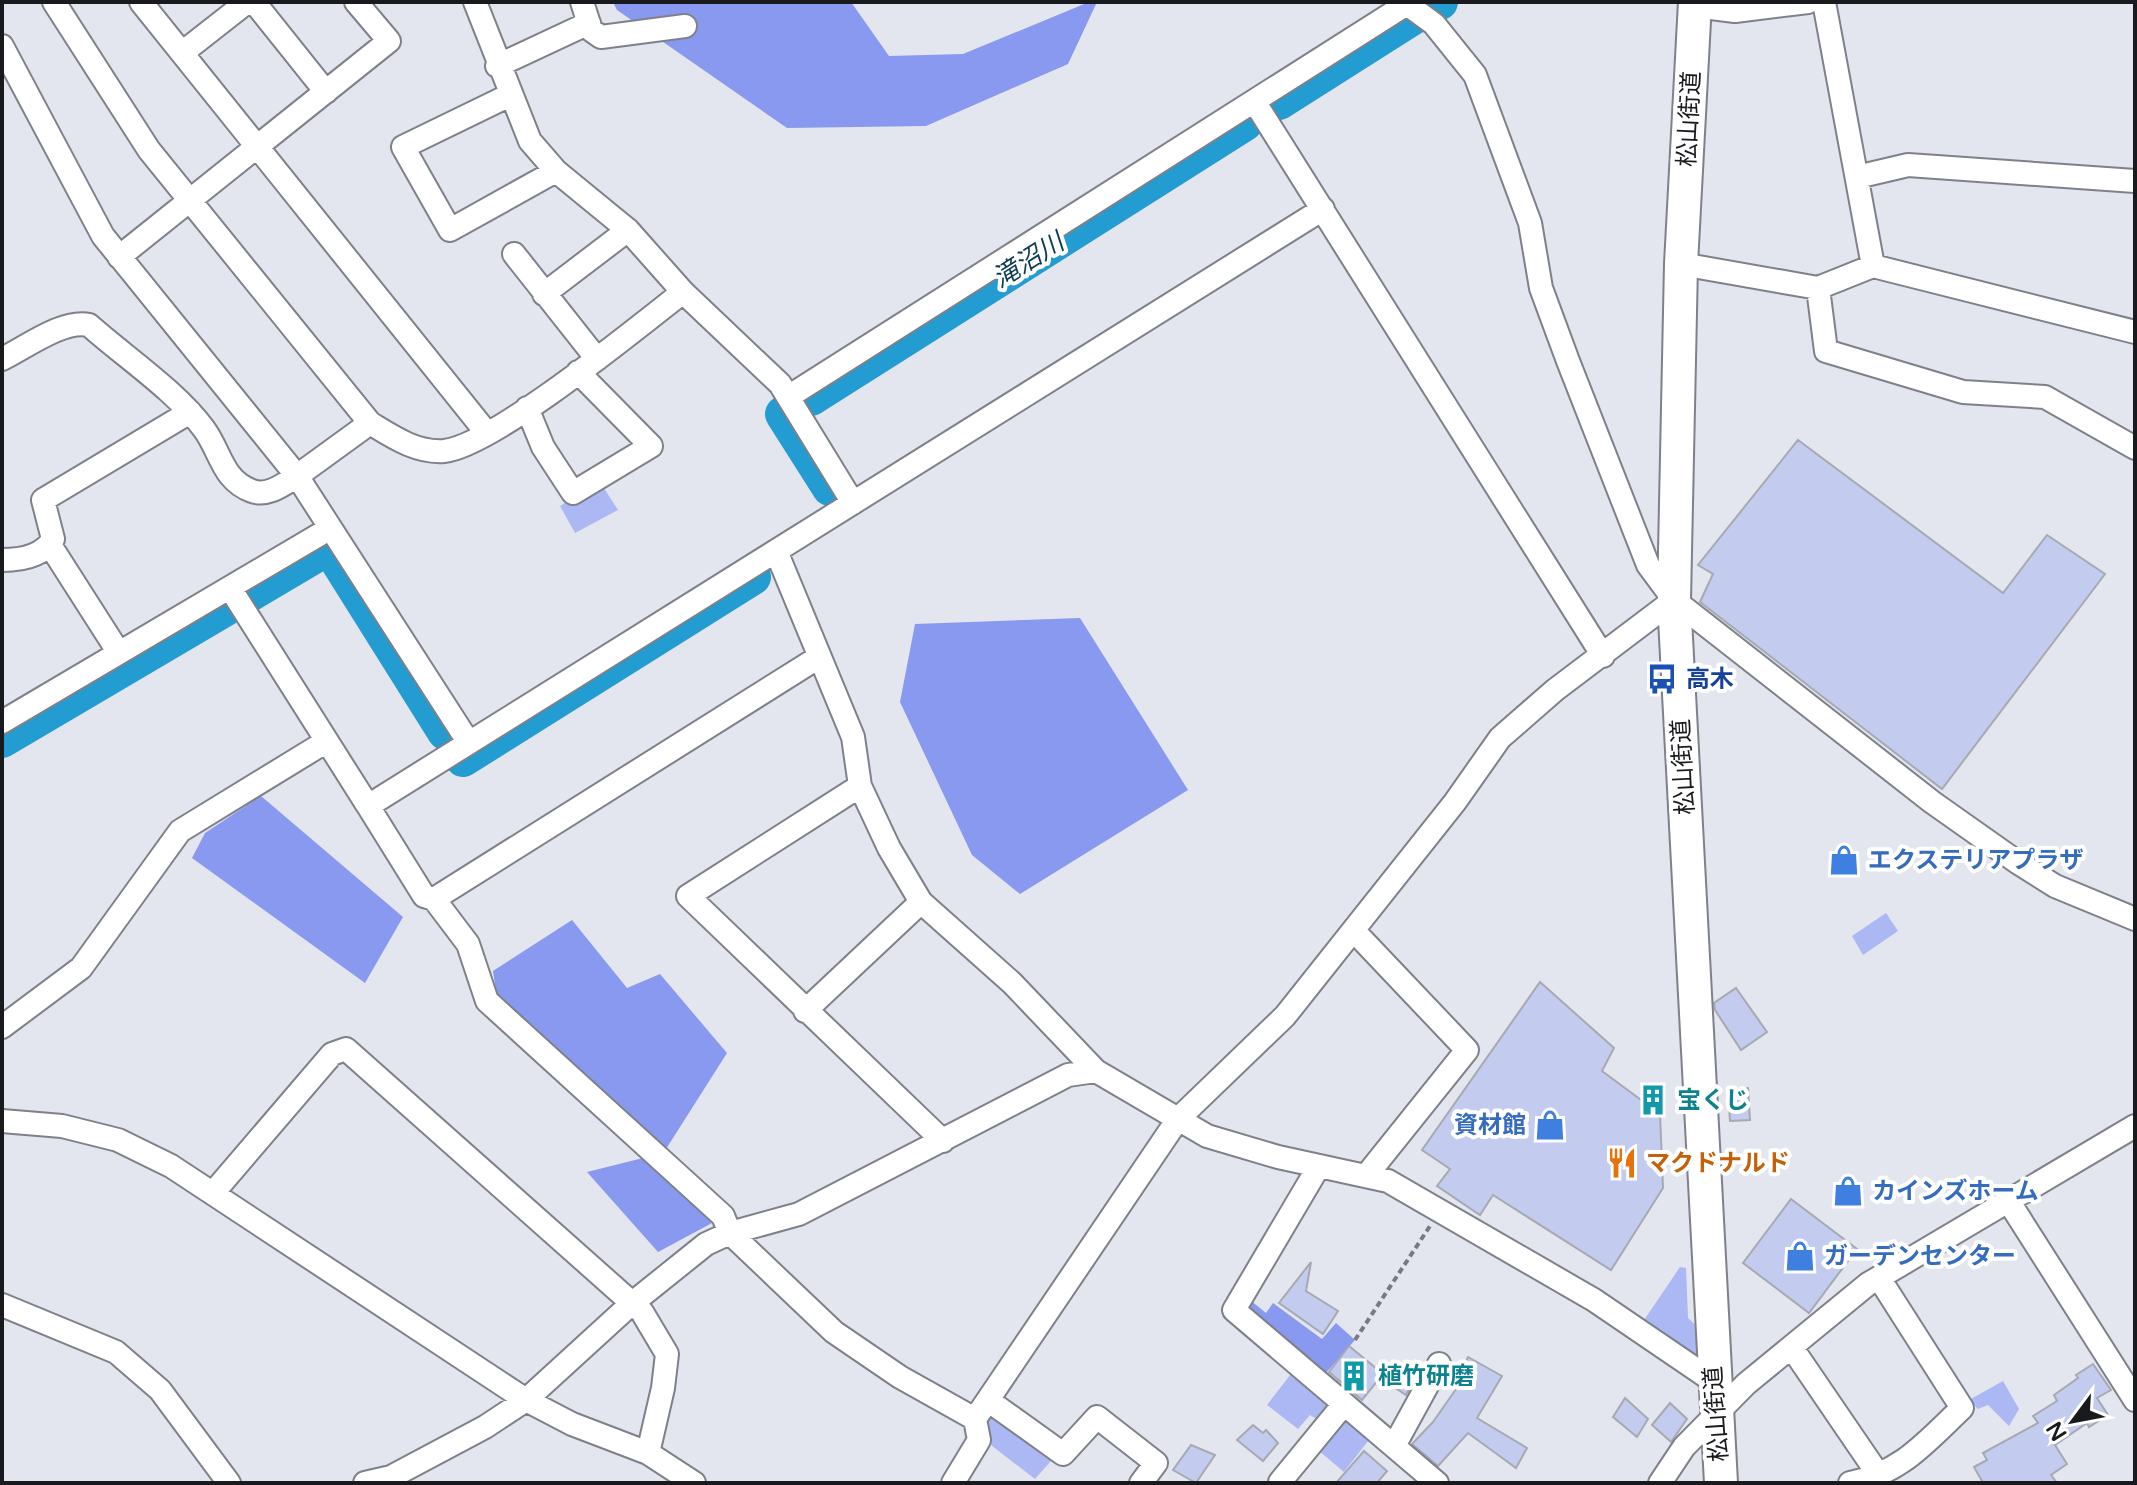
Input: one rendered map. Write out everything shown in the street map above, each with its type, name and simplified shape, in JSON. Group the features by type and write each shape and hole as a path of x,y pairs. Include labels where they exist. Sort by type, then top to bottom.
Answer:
{"main road":[{"name":"松山街道","path":"1695,4 1681,264 1674,600 1713,1381 1721,1483"}],"street":[{"path":"54,2 149,150 190,203 370,423 407,445 441,451 460,448 527,408 683,292"},
{"path":"141,2 486,432"},
{"path":"182,53 247,2"},
{"path":"254,2 326,92"},
{"path":"119,257 389,41 356,2"},
{"path":"475,2 497,66 530,141 556,171 628,230 683,292 780,384 853,503"},
{"path":"788,397 1407,2 1434,24 1475,75 1530,223 1541,288 1568,361 1648,565 1674,600 1932,802 2017,862 2055,886 2135,919"},
{"path":"1695,4 1735,11 1808,2"},
{"path":"1824,2 1873,266"},
{"path":"497,66 585,13 591,30 601,37 685,26"},
{"path":"2,46 103,236 297,476 469,743"},
{"path":"510,95 403,147 450,230 556,171"},
{"path":"1254,101 1603,656"},
{"path":"1857,177 1908,165 2135,181"},
{"path":"368,806 1323,209"},
{"path":"544,294 628,230"},
{"path":"514,254 544,294 587,366 651,446 573,493 543,447 527,408"},
{"path":"1681,264 1818,288 1873,266 2135,332"},
{"path":"1818,288 1826,351 1963,392 2045,397 2135,448"},
{"path":"2,359 79,322 89,325 190,412 207,432 221,466 238,484 255,493 268,492 297,476 370,423"},
{"path":"2,560 18,560 46,550 50,545 53,539 43,500 190,412"},
{"path":"2,722 329,529"},
{"path":"50,545 119,653"},
{"path":"776,551 853,737 860,786 889,848 921,902 1012,983 1096,1071 1207,1136 1388,1181 1594,1300 1713,1381"},
{"path":"230,588 424,896 434,899 468,944 487,1001 723,1216 730,1233 834,1332 900,1377 982,1410 1063,1454 1097,1417 1156,1463 1141,1483"},
{"path":"953,1483 979,1440 982,1410 1008,1366 1178,1119 1285,1016 1354,931 1500,738 1555,690 1674,600"},
{"path":"434,899 819,657"},
{"path":"2,1027 81,968 180,831 327,741"},
{"path":"860,786 688,896 943,1141"},
{"path":"805,1011 921,902"},
{"path":"1354,931 1467,1050 1366,1176"},
{"path":"213,1193 332,1054 346,1049 630,1305 642,1312 667,1354 663,1388 648,1453"},
{"path":"365,1483 391,1477 485,1427 526,1400 630,1305 706,1244 730,1233 799,1214 1068,1075 1096,1071"},
{"path":"2,1121 62,1126 118,1140 171,1166 526,1400 572,1424 648,1453 694,1483"},
{"path":"1660,1483 1684,1447 1746,1384 1879,1278 2135,1126"},
{"path":"1319,1166 1234,1310 1437,1483"},
{"path":"2009,1202 2135,1400"},
{"path":"1850,1483 1880,1477 1907,1460 1962,1408 1879,1278"},
{"path":"2,1305 116,1352 160,1390 229,1483"},
{"path":"1792,1348 1880,1477"},
{"path":"1394,1446 1439,1364"},
{"path":"1280,1483 1344,1404"}],"path":[{"path":"1355,1340 1440,1211"}],"shaded area":[{"path":"613,2 851,2 889,56 963,54 1089,2 1097,2 1068,64 926,126 787,128 617,10"},
{"path":"600,482 618,510 575,533 560,506"},
{"path":"1080,618 1188,790 1020,894 972,855 900,702 915,624"},
{"path":"261,796 403,917 365,983 192,858 205,833"},
{"path":"1886,913 1898,931 1863,955 1852,936"},
{"path":"572,920 627,988 660,974 727,1053 666,1149 497,998 493,971"},
{"path":"647,1157 712,1223 658,1252 587,1172"},
{"path":"1680,1267 1686,1268 1688,1318 1700,1329 1701,1354 1690,1359 1640,1326"},
{"path":"1250,1300 1266,1313 1273,1303 1322,1339 1336,1323 1355,1340 1318,1382 1239,1314"},
{"path":"1294,1370 1330,1406 1320,1421 1310,1415 1298,1429 1267,1405"},
{"path":"2003,1381 2019,1409 2009,1426 1988,1405 1978,1409 1969,1400"},
{"path":"985,1404 1058,1453 1035,1479 987,1442"},
{"path":"1344,1413 1368,1441 1344,1472 1312,1445"}],"building":[{"path":"1798,440 2003,593 2047,535 2105,574 1942,789 1700,602 1713,574 1698,565"},
{"name":"資材館","path":"1540,982 1614,1048 1602,1071 1660,1114 1663,1188 1611,1270 1493,1195 1480,1215 1437,1186 1450,1169 1422,1150"},
{"path":"1736,988 1767,1032 1741,1050 1715,1010 1714,1003"},
{"path":"1748,1088 1750,1120 1730,1121 1728,1090"},
{"name":"ガーデンセンター","path":"1791,1199 1857,1249 1809,1313 1743,1263"},
{"path":"1311,1262 1306,1291 1338,1311 1323,1334 1279,1303"},
{"name":"植竹研磨","path":"1349,1346 1383,1374 1362,1400 1329,1372"},
{"path":"1468,1357 1502,1376 1477,1418 1527,1448 1516,1468 1468,1433 1438,1466 1412,1444 1433,1422 1461,1382 1457,1380"},
{"path":"1394,1363 1417,1375 1406,1395 1385,1381"},
{"path":"2093,1364 2111,1390 2097,1398 2108,1415 2089,1427 2087,1423 2055,1445 2067,1464 2051,1475 2057,1483 1983,1483 1974,1467 1987,1460 1983,1453 2038,1423 2033,1416 2057,1401 2054,1395"},
{"path":"1625,1398 1648,1419 1637,1437 1613,1417"},
{"path":"1670,1403 1687,1419 1671,1442 1652,1425"},
{"path":"1253,1425 1263,1433 1266,1430 1278,1443 1263,1461 1237,1440"},
{"path":"1191,1445 1215,1455 1196,1483 1173,1470"},
{"path":"1364,1451 1387,1471 1377,1483 1336,1483"}],"waterway":[{"name":"滝沼川","path":"1431,6 1440,2"},
{"name":"滝沼川","path":"1279,102 1413,17"},
{"name":"滝沼川","path":"811,398 1245,123"},
{"path":"783,414 830,488"},
{"path":"248,595 329,547 445,732"},
{"path":"463,759 753,577"},
{"path":"2,740 226,608"}],"place":[{"name":"高木","path":"1662,679"},
{"name":"エクステリアプラザ","path":"1844,860"},
{"name":"宝くじ","path":"1653,1100"},
{"name":"資材館","path":"1550,1125"},
{"name":"マクドナルド","path":"1622,1163"},
{"name":"カインズホーム","path":"1848,1191"},
{"name":"ガーデンセンター","path":"1800,1256"},
{"name":"植竹研磨","path":"1354,1376"}]}
